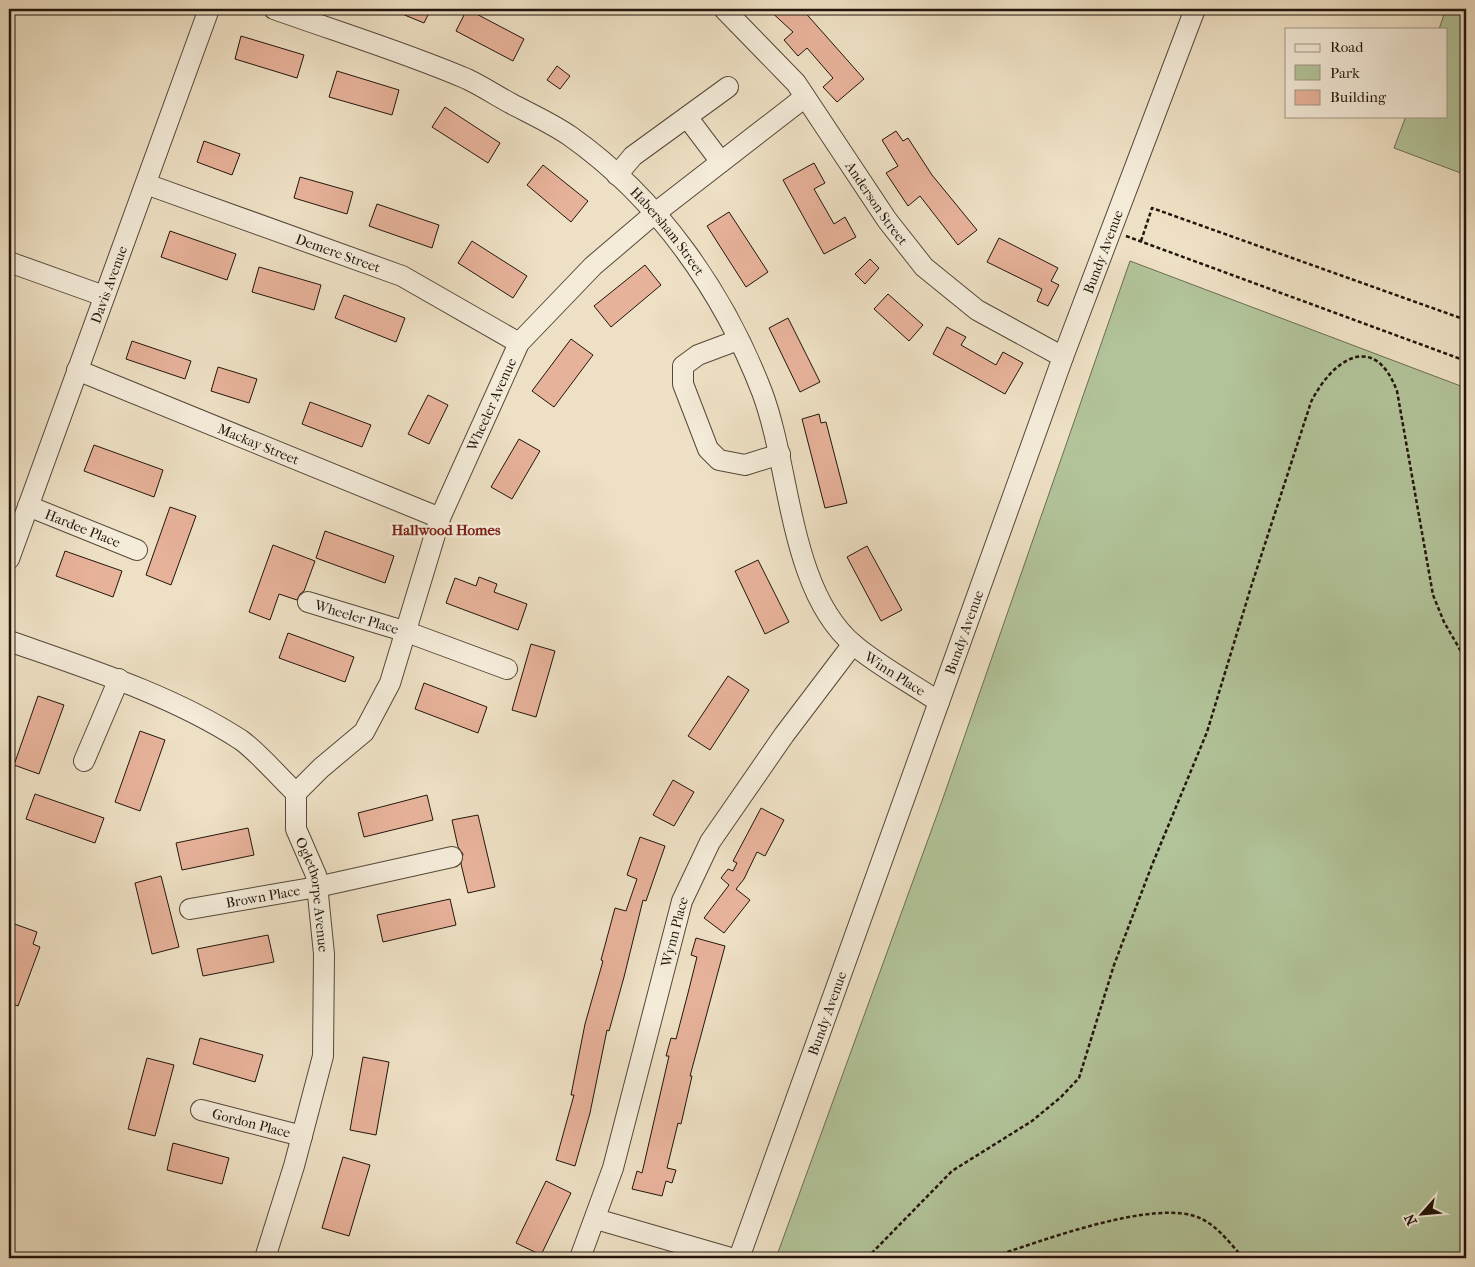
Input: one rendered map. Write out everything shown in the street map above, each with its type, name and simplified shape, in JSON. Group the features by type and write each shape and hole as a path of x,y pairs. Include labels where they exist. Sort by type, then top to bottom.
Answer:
{"street":[{"name":"Davis Avenue","path":"9,558 209,9"},
{"name":"Habersham Street","path":"274,9 468,80 570,136 629,185 679,242 728,317 762,392 780,454 796,527 812,584 829,618 853,644"},
{"name":"Anderson Street","path":"724,9 796,84 887,220 924,268 977,310 1063,356"},
{"name":"Bundy Avenue","path":"739,1258 1063,356 1195,9"},
{"path":"617,175 633,156 728,87"},
{"name":"Wheeler Avenue","path":"296,794 321,768 364,732 390,683 440,518 519,343 593,266 654,214 805,97"},
{"path":"687,117 721,162"},
{"name":"Demere Street","path":"146,184 402,276 519,343"},
{"path":"9,262 104,296"},
{"path":"738,340 698,355 683,366 683,384 708,449 719,460 729,464 745,465 780,454"},
{"name":"Mackay Street","path":"77,370 440,518"},
{"name":"Hardee Place","path":"28,506 137,550"},
{"name":"Wheeler Place","path":"308,602 407,632 507,669"},
{"path":"9,642 119,679 242,741 296,794"},
{"name":"Winn Place","path":"853,644 939,702"},
{"name":"Wynn Place","path":"580,1258 596,1219 613,1168 630,1106 660,979 682,901 710,842 784,735 853,644"},
{"path":"84,761 119,679"},
{"name":"Oglethorpe Avenue","path":"265,1258 302,1136 323,1056 324,954 316,875 296,829 296,794"},
{"name":"Brown Place","path":"190,909 317,887 452,857"},
{"name":"Gordon Place","path":"201,1110 302,1136"},
{"path":"596,1219 732,1258"}],"path":[{"path":"1140,241 1152,208 1466,320"},
{"path":"1111,230 1466,361"},
{"path":"867,1258 946,1176 1032,1120 1061,1097 1079,1078 1118,956 1152,865 1208,732 1251,587 1311,402 1319,386 1334,367 1346,360 1366,356 1382,366 1393,380 1397,391 1433,595 1444,622 1466,660"},
{"path":"989,1258 1106,1222 1154,1214 1185,1214 1201,1218 1214,1227 1243,1258"}],"green space":[{"path":"1446,9 1466,9 1466,175 1394,148 1405,118 1448,118 1448,28 1439,28"},
{"path":"1130,261 1466,388 1466,1258 776,1258 942,801"}],"building":[{"path":"390,9 431,9 424,23"},
{"path":"467,9 524,39 513,61 456,31"},
{"path":"768,9 802,9 864,79 837,102 823,87 833,78 807,48 798,56 784,40 793,32"},
{"path":"241,36 304,55 297,78 235,59"},
{"path":"557,66 570,76 560,89 547,80"},
{"path":"337,71 399,90 392,115 329,97"},
{"path":"445,107 500,143 488,163 432,127"},
{"path":"896,131 903,141 908,138 932,175 977,230 958,245 920,196 908,206 886,173 898,166 882,140"},
{"path":"204,141 240,154 232,175 197,162"},
{"path":"814,163 825,183 814,189 834,224 845,217 856,237 824,254 783,180"},
{"path":"543,165 588,201 571,222 527,185"},
{"path":"300,177 353,192 347,214 294,198"},
{"path":"377,204 439,225 432,248 369,226"},
{"path":"729,212 768,272 746,287 707,226"},
{"path":"170,231 236,254 227,280 161,257"},
{"path":"999,238 1058,268 1051,281 1059,285 1048,306 1037,301 1042,289 987,262"},
{"path":"472,241 527,276 513,298 458,263"},
{"path":"870,259 879,268 865,284 855,274"},
{"path":"645,265 661,285 611,327 594,306"},
{"path":"259,267 321,285 314,310 252,292"},
{"path":"888,294 923,325 909,341 874,309"},
{"path":"344,295 405,318 396,342 335,318"},
{"path":"788,318 820,382 800,392 769,328"},
{"path":"947,327 966,337 961,345 996,365 1003,352 1023,363 1005,394 933,354"},
{"path":"571,339 593,355 554,407 532,391"},
{"path":"132,341 191,361 185,379 126,359"},
{"path":"218,367 257,379 249,403 211,391"},
{"path":"428,395 448,405 429,444 408,434"},
{"path":"310,402 371,425 362,447 302,424"},
{"path":"819,414 821,423 826,422 847,503 825,508 802,419"},
{"path":"519,439 540,451 512,499 491,487"},
{"path":"94,445 163,470 154,497 84,471"},
{"path":"170,507 196,516 171,585 146,575"},
{"path":"325,531 394,556 385,583 316,558"},
{"path":"273,545 315,561 304,591 297,600 279,594 270,620 249,612"},
{"path":"867,546 902,610 881,621 847,557"},
{"path":"65,551 122,571 113,597 56,576"},
{"path":"758,560 789,622 765,634 735,571"},
{"path":"479,577 497,584 494,592 527,604 518,630 446,603 455,578 476,586"},
{"path":"288,633 354,657 345,682 279,658"},
{"path":"531,644 555,651 536,717 512,710"},
{"path":"728,676 749,690 710,750 688,736"},
{"path":"424,683 487,707 478,733 415,709"},
{"path":"38,696 64,705 39,774 14,765"},
{"path":"140,731 165,740 140,811 115,802"},
{"path":"673,780 694,792 674,826 653,815"},
{"path":"35,794 104,818 95,843 26,819"},
{"path":"427,795 433,820 364,837 358,813"},
{"path":"761,808 784,820 765,856 757,852 744,879 736,889 750,900 724,933 704,918 729,885 721,878 728,869 733,871 737,863 733,861"},
{"path":"478,815 495,887 468,893 461,864 463,854 458,847 452,820"},
{"path":"248,828 254,855 182,870 176,843"},
{"path":"640,837 665,846 646,901 643,900 624,977 609,1031 607,1030 590,1113 575,1166 556,1160 574,1095 571,1095 585,1024 603,961 601,960 615,908 626,911 637,879 627,875"},
{"path":"161,876 179,947 152,954 135,883"},
{"path":"450,899 456,925 383,942 377,915"},
{"path":"9,922 37,932 33,944 40,947 18,1006 9,1003"},
{"path":"268,935 274,962 203,976 197,949"},
{"path":"696,938 725,946 690,1076 692,1076 681,1124 678,1123 667,1168 676,1170 672,1183 666,1181 662,1196 632,1189 637,1171 642,1173 669,1056 666,1056 671,1038 676,1039 688,993 697,957 691,955"},
{"path":"200,1038 263,1055 255,1082 193,1064"},
{"path":"363,1057 389,1062 376,1135 350,1130"},
{"path":"147,1058 174,1065 155,1136 128,1129"},
{"path":"173,1143 229,1158 222,1184 167,1170"},
{"path":"343,1157 370,1165 349,1236 322,1228"},
{"path":"546,1181 571,1193 541,1255 516,1243"}],"district":[{"name":"Hallwood Homes","path":"446,530"}]}
